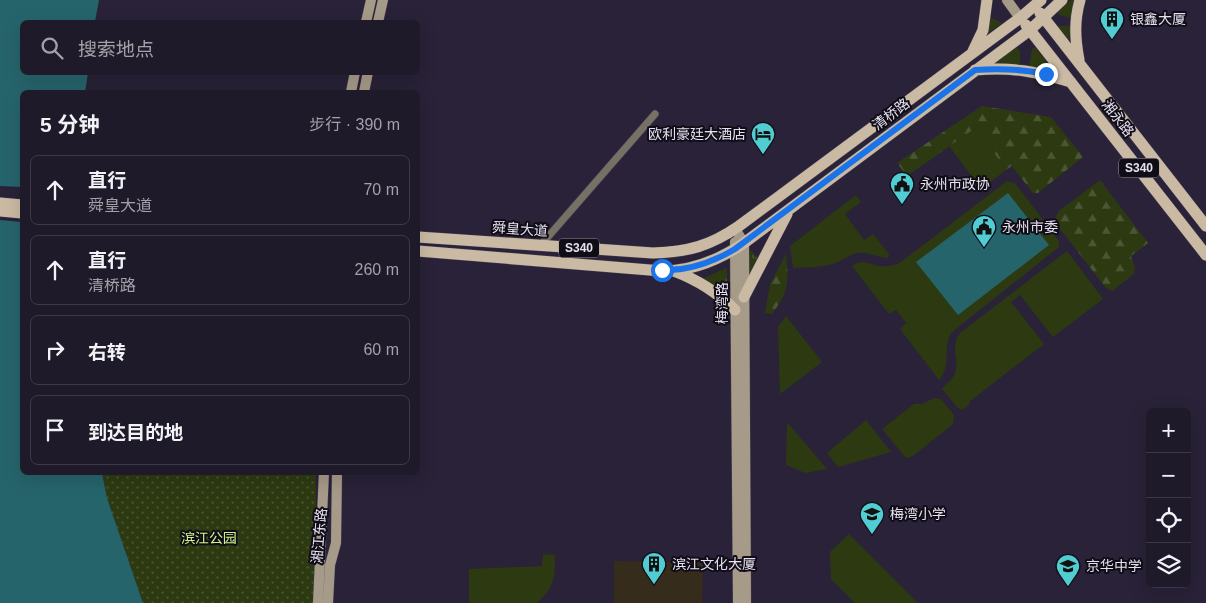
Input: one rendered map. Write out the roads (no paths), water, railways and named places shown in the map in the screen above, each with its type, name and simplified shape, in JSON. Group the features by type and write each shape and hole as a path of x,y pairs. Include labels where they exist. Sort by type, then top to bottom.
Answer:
{"main road":[{"path":"987,0 982,30 970,54 976,70 1001,68 1023,70 1046,74 1071,82"},
{"name":"清桥路","path":"740,246 1030,30 1062,0"},
{"path":"1080,0 1074,24 1080,64"},
{"name":"清桥路","path":"735,229 1020,18 1035,2"},
{"name":"湘永路","path":"1035,2 1044,18 1206,226"},
{"name":"湘永路","path":"1020,18 1206,255"},
{"path":"0,203 20,205"},
{"path":"672,271 698,281 740,303 790,208"},
{"path":"0,211 20,213"},
{"name":"舜皇大道","path":"420,237 643,253 696,249 735,229"},
{"name":"S340","path":"420,251 672,271 716,260 740,246"}],"street":[{"path":"366,20 371,0"},
{"path":"378,20 383,0"},
{"name":"湘永路","path":"1007,0 1020,18"},
{"path":"351,90 354,75"},
{"path":"364,90 367,75"},
{"path":"540,246 655,114"},
{"name":"梅湾路","path":"735,229 740,246 738,603"},
{"name":"梅湾路","path":"740,303 746,603"},
{"name":"湘江东路","path":"318,603 324,475"},
{"name":"湘江东路","path":"328,603 330,565 336,543 337,475"}],"place":[{"name":"银鑫大厦","path":"1112,40"},
{"name":"欧利豪廷大酒店","path":"763,155"},
{"name":"永州市政协","path":"902,205"},
{"name":"永州市委","path":"984,248"},
{"name":"梅湾小学","path":"872,535"},
{"name":"滨江文化大厦","path":"654,585"},
{"name":"京华中学","path":"1068,587"}],"park label":[{"name":"滨江公园","path":"209,538"}]}
